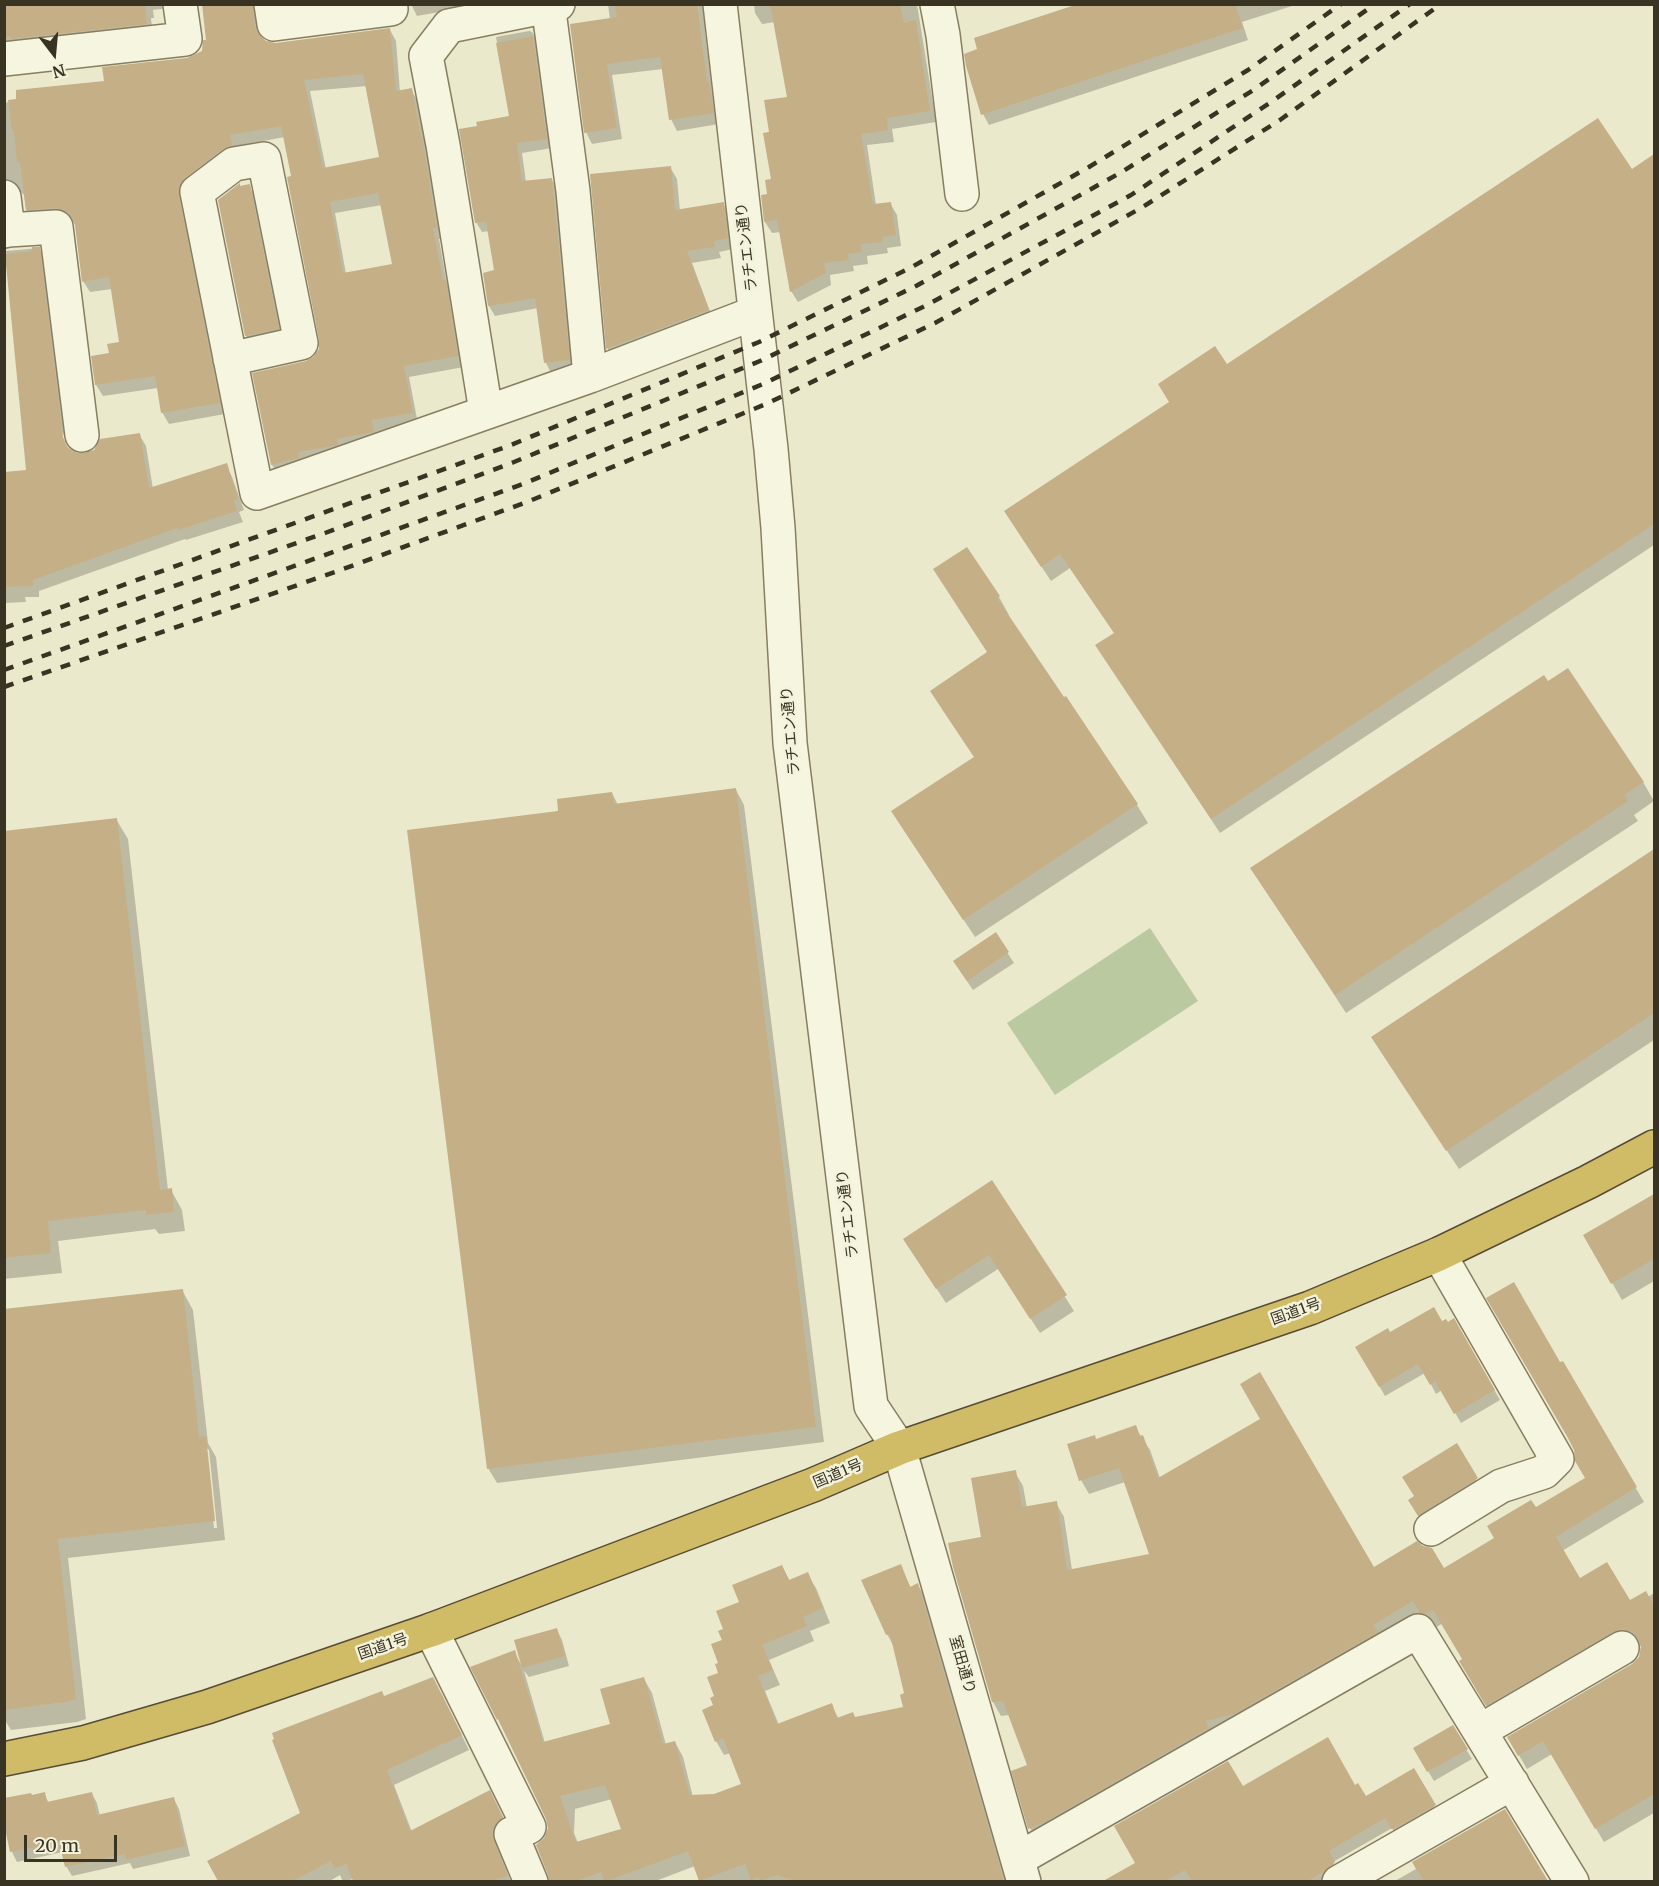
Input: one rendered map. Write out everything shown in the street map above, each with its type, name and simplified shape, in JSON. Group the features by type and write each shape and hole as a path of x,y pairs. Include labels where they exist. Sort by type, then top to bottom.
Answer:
{"highway":[{"name":"国道1号","path":"4,1759 83,1743 207,1707 431,1630 813,1485 899,1448 1310,1308 1439,1254 1588,1182 1654,1147"}],"street":[{"path":"4,59 185,39 180,4"},
{"path":"271,4 274,24 391,9 390,4"},
{"name":"ラチエン通り","path":"720,4 771,449 778,528 790,743 871,1406 899,1448"},
{"path":"937,4 943,35 962,194"},
{"path":"486,412 443,145 426,56 449,26 552,5 573,191 590,376"},
{"path":"230,359 301,344 264,159 234,164 197,192 230,359 257,493 590,376 755,313"},
{"path":"4,197 6,231 56,227 82,435"},
{"path":"1431,1529 1501,1486 1544,1472 1557,1459 1439,1254"},
{"name":"室田通り","path":"899,1448 1021,1870"},
{"path":"431,1630 529,1827 511,1834 531,1881"},
{"path":"1021,1870 1418,1631 1572,1881"},
{"path":"1480,1731 1622,1648"},
{"path":"1339,1881 1512,1783"}],"green space":[{"path":"1150,928 1198,1001 1055,1095 1007,1023"}],"building":[{"path":"4,4 145,4 147,24 11,39 11,37 4,37"},
{"path":"202,4 253,4 255,27 259,35 266,41 276,43 390,28 396,91 412,88 422,136 437,228 433,228 443,280 446,280 458,356 404,366 413,413 372,420 374,432 337,439 338,445 298,452 299,458 271,465 252,373 306,361 313,357 319,349 287,177 291,176 281,126 230,135 232,145 223,149 186,177 180,185 179,196 220,403 161,413 155,376 95,385 91,356 109,353 107,344 119,342 109,277 82,282 75,225 71,216 64,210 55,208 26,210 20,162 17,162 14,131 12,131 8,100 16,99 16,90 104,81 102,67 187,58 202,51 203,40 206,40","holes":["363,74 379,157 323,168 304,80","378,193 392,264 343,273 330,202"]},
{"path":"615,4 697,4 707,82 709,81 714,113 669,120 660,57 607,64 617,128 584,133 570,24 617,17"},
{"path":"770,4 900,4 904,23 916,20 930,111 887,118 888,130 861,134 873,204 891,202 896,235 882,237 883,242 861,244 862,252 848,254 849,260 824,263 826,273 790,292 777,220 764,222 761,195 767,194 765,180 771,179 763,133 769,132 764,100 787,97"},
{"path":"1078,4 1235,4 1243,28 981,115 964,54 977,49 974,38"},
{"path":"533,36 547,139 517,143 522,181 552,178 570,360 544,363 535,298 488,306 483,273 494,270 486,222 475,223 459,129 477,126 476,122 509,116 496,43"},
{"path":"1598,118 1632,169 1654,154 1654,524 1211,819 1095,645 1114,633 1060,554 1041,567 1004,511 1169,402 1158,384 1215,346 1227,364"},
{"path":"671,166 675,210 724,202 728,238 714,241 715,247 687,251 709,310 606,349 590,174"},
{"path":"240,183 240,186 250,184 279,329 245,336 218,200"},
{"path":"32,247 40,247 63,437 67,447 75,452 85,453 94,450 100,439 140,433 149,488 227,463 238,499 234,500 237,511 178,530 177,528 33,580 33,586 4,587 4,472 26,470 5,254 32,251"},
{"path":"967,547 1000,596 997,598 1138,804 963,920 891,811 974,757 930,691 987,652 933,569"},
{"path":"1568,668 1644,782 1624,795 1628,801 1335,995 1250,868 1544,675 1548,681"},
{"path":"736,788 816,1427 487,1469 407,830 558,811 557,799 612,792 614,804"},
{"path":"117,818 160,1190 172,1188 174,1212 146,1215 146,1210 48,1221 51,1253 4,1258 4,831"},
{"path":"1654,849 1654,1013 1446,1151 1371,1037"},
{"path":"996,932 1009,952 967,981 953,961"},
{"path":"992,1180 1067,1295 1030,1319 989,1255 936,1289 903,1239"},
{"path":"1654,1194 1654,1259 1611,1284 1583,1235"},
{"path":"1514,1282 1637,1487 1556,1537 1580,1578 1607,1562 1630,1600 1646,1591 1654,1606 1654,1794 1595,1829 1543,1741 1518,1756 1507,1737 1632,1664 1639,1657 1641,1647 1638,1638 1632,1632 1622,1629 1613,1632 1486,1706 1459,1661 1462,1659 1433,1610 1426,1614 1420,1613 1413,1601 1373,1625 1378,1632 1234,1714 1205,1721 1209,1728 1043,1823 1028,1829 1011,1771 1027,1765 1003,1701 992,1702 948,1543 981,1537 971,1478 1016,1470 1022,1507 1057,1501 1067,1570 1149,1554 1119,1468 1079,1481 1067,1444 1095,1435 1096,1439 1136,1425 1140,1436 1143,1435 1158,1478 1260,1419 1240,1384 1260,1372 1374,1567 1417,1541 1423,1546 1432,1548 1444,1568 1494,1538 1487,1526 1531,1500 1536,1507 1585,1478 1575,1461 1574,1450 1568,1438 1486,1298"},
{"path":"183,1289 199,1437 206,1436 215,1521 58,1539 76,1699 4,1710 4,1309"},
{"path":"1434,1307 1442,1321 1446,1319 1448,1322 1454,1318 1495,1390 1454,1414 1435,1381 1430,1385 1418,1364 1379,1387 1355,1347 1388,1328 1390,1332"},
{"path":"1457,1443 1478,1478 1418,1516 1408,1500 1414,1496 1402,1477"},
{"path":"901,1564 910,1587 918,1583 1004,1881 795,1881 777,1875 760,1881 759,1877 751,1880 745,1864 699,1881 688,1851 607,1881 604,1881 601,1872 576,1881 549,1881 536,1845 544,1838 548,1828 546,1819 470,1667 515,1650 543,1742 610,1724 600,1689 644,1677 663,1744 675,1741 690,1795 714,1794 741,1784 723,1738 715,1742 702,1710 713,1705 710,1698 714,1696 707,1677 718,1673 715,1664 718,1663 711,1644 722,1640 718,1631 723,1629 716,1611 739,1602 732,1585 782,1565 789,1580 808,1572 823,1608 803,1617 807,1626 762,1645 773,1670 758,1676 777,1724 832,1703 837,1718 853,1712 855,1717 903,1707 900,1695 904,1693 890,1634 886,1635 861,1580","holes":["605,1785 621,1829 576,1842 560,1796"]},
{"path":"557,1628 565,1656 522,1668 514,1640"},
{"path":"433,1677 462,1735 387,1770 410,1831 490,1790 503,1817 496,1823 492,1832 508,1876 492,1881 353,1881 346,1864 334,1869 331,1861 292,1881 218,1881 207,1861 300,1813 272,1740 274,1739 272,1733 382,1691 384,1696"},
{"path":"1453,1725 1468,1749 1427,1772 1413,1748"},
{"path":"1328,1737 1355,1785 1358,1783 1366,1796 1414,1768 1436,1805 1393,1829 1385,1818 1329,1851 1335,1862 1308,1881 1192,1881 1185,1870 1165,1881 1103,1881 1135,1863 1114,1826 1228,1761 1243,1786"},
{"path":"45,1792 47,1802 92,1792 97,1815 174,1797 185,1846 126,1860 125,1854 65,1867 59,1842 10,1852 4,1824 4,1798"},
{"path":"1505,1809 1548,1881 1424,1881 1412,1862"}],"railway":[{"path":"4,628 511,445 759,342 910,268 1089,167 1248,70 1341,4"},
{"path":"4,646 325,533 514,462 760,361 916,286 1120,173 1255,89 1375,4"},
{"path":"4,670 523,484 763,384 927,305 1131,195 1271,102 1410,4"},
{"path":"4,687 335,572 527,502 766,404 935,323 1141,208 1280,120 1441,4"}]}
